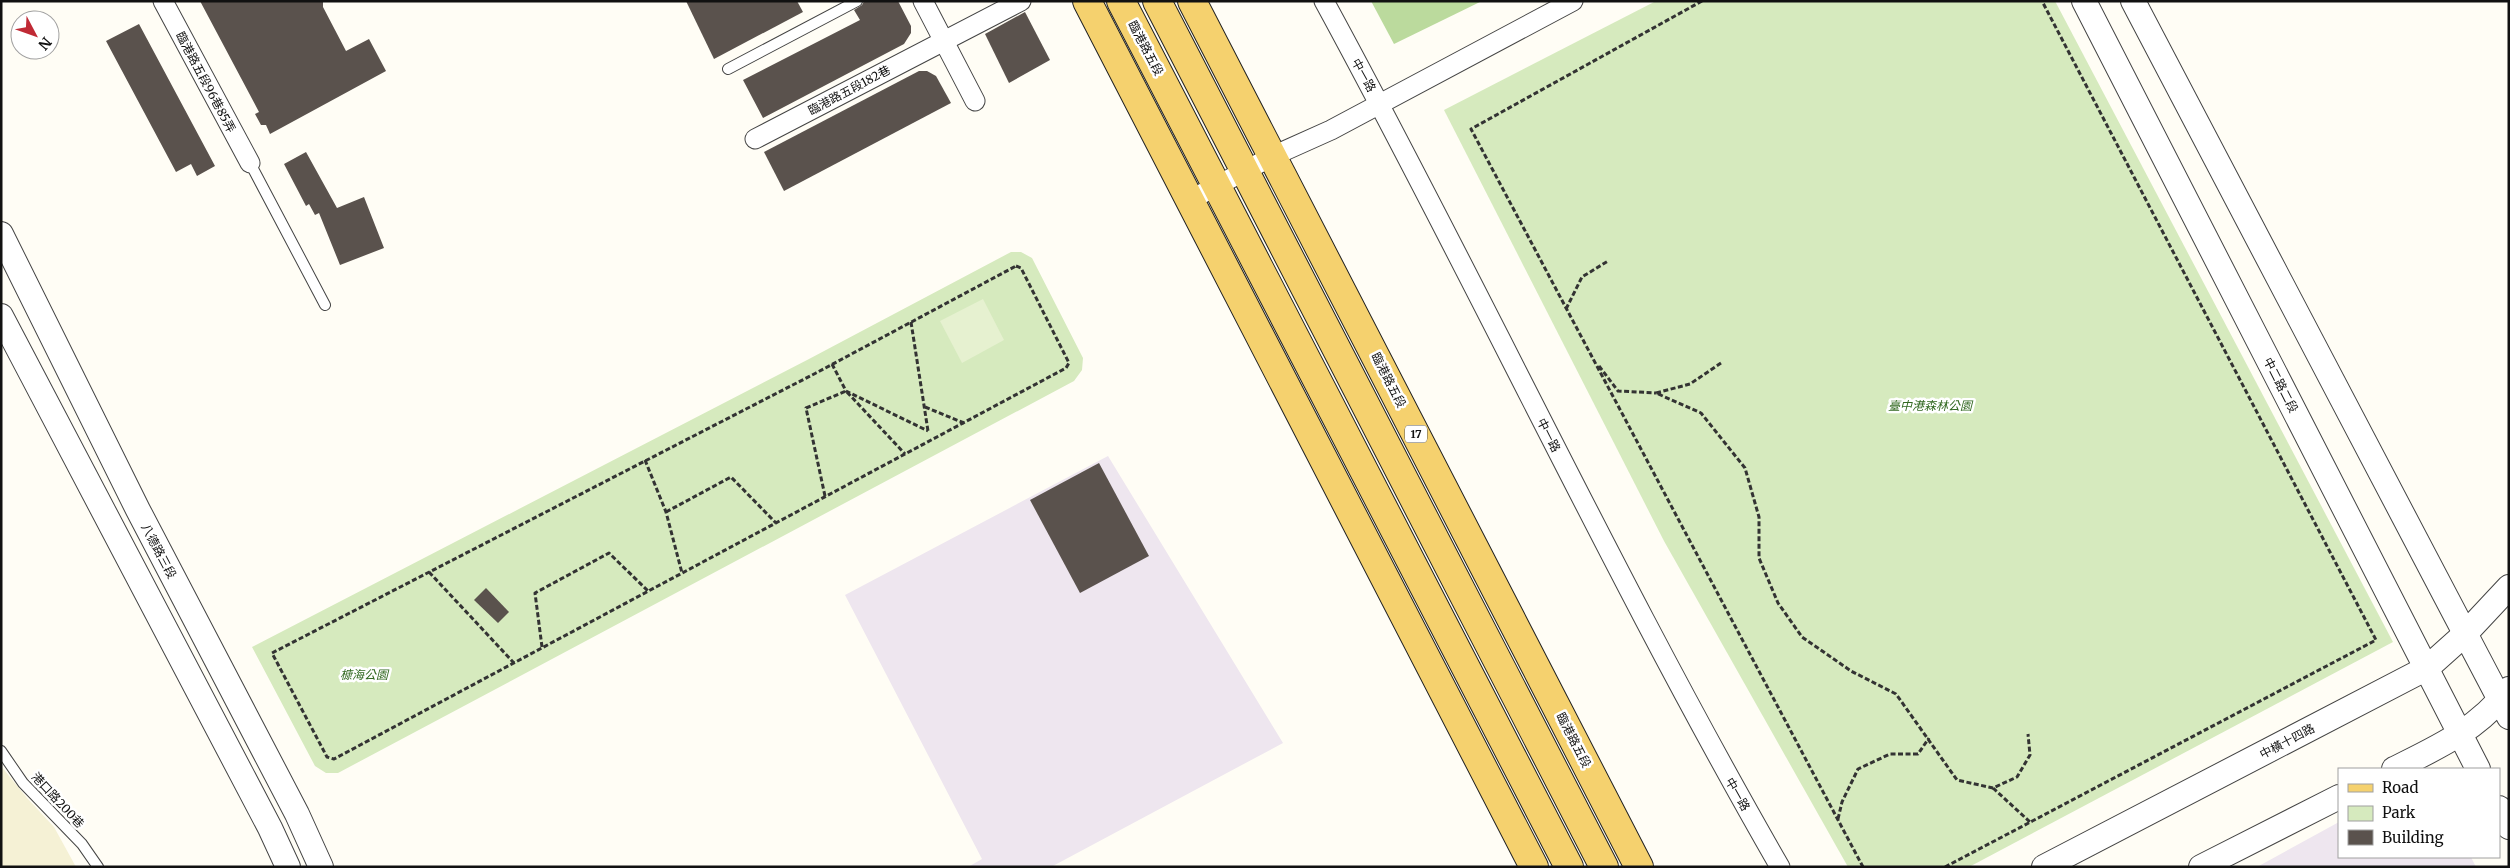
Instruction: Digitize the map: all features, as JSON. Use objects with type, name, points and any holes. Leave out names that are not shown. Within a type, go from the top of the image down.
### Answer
[{"type":"main road","points":[[1087,1],[1534,867]]},
{"type":"main road","name":"臨港路五段","points":[[1121,1],[1218,185],[1569,867]]},
{"type":"main road","name":"17","points":[[1156,1],[1604,867]]},
{"type":"main road","name":"臨港路五段","points":[[1192,1],[1640,867]]},
{"type":"street","name":"臨港路五段96巷85弄","points":[[163,1],[250,163]]},
{"type":"street","points":[[923,1],[975,102]]},
{"type":"street","name":"臨港路五段182巷","points":[[755,139],[1021,1]]},
{"type":"street","name":"中一路","points":[[1324,1],[1379,103],[1624,582],[1726,773],[1780,867]]},
{"type":"street","points":[[1190,200],[1273,156],[1331,130],[1573,1]]},
{"type":"street","name":"中二路二段","points":[[2084,1],[2477,768]]},
{"type":"street","points":[[2133,1],[2465,634],[2506,703],[2460,736],[2396,768]]},
{"type":"street","name":"八德路三段","points":[[1,234],[138,510],[298,814],[321,867]]},
{"type":"street","points":[[1,316],[270,828],[288,867]]},
{"type":"street","name":"中橫十四路","points":[[2044,867],[2427,668],[2465,634],[2509,587]]},
{"type":"street","points":[[2201,867],[2338,798]]},
{"type":"street","points":[[2500,810],[2509,826]]},
{"type":"street","points":[[270,828],[298,814]]},
{"type":"lane","points":[[728,69],[857,1]]},
{"type":"lane","points":[[250,163],[325,305]]},
{"type":"lane","name":"港口路200巷","points":[[1,750],[23,782],[82,844],[98,867]]},
{"type":"path","points":[[1702,1],[1471,129],[1863,867]]},
{"type":"path","points":[[1945,867],[2376,640],[2042,1]]},
{"type":"path","points":[[1566,308],[1582,277],[1608,261]]},
{"type":"path","points":[[1016,266],[1021,268],[1068,365],[1065,369],[514,663],[334,758],[327,757],[272,653],[911,322],[1016,266]]},
{"type":"path","points":[[826,496],[806,408],[846,391],[928,431],[911,322]]},
{"type":"path","points":[[1592,356],[1618,392],[1656,393],[1690,384],[1721,362]]},
{"type":"path","points":[[832,364],[846,391],[905,454]]},
{"type":"path","points":[[1656,393],[1701,413],[1745,468],[1759,518],[1759,558],[1778,603],[1802,637],[1852,671],[1896,694],[1957,780],[1993,788],[2030,822]]},
{"type":"path","points":[[924,406],[964,423]]},
{"type":"path","points":[[645,459],[666,512],[682,573]]},
{"type":"path","points":[[666,512],[731,477],[776,523]]},
{"type":"path","points":[[542,647],[535,593],[609,553],[648,591]]},
{"type":"path","points":[[430,572],[514,663]]},
{"type":"path","points":[[1993,788],[2017,777],[2030,755],[2028,734]]},
{"type":"path","points":[[1838,820],[1842,802],[1858,769],[1890,754],[1918,754],[1929,738]]},
{"type":"shaded area","points":[[1108,456],[1283,743],[1051,867],[968,867],[982,859],[845,595]]},
{"type":"shaded area","points":[[1,766],[54,827],[76,867],[1,867]]},
{"type":"shaded area","points":[[2338,823],[2338,858],[2472,858],[2476,867],[2257,867]]},
{"type":"green space","points":[[1371,1],[1482,1],[1394,44]]},
{"type":"green space","name":"臺中港森林公園","points":[[1656,1],[2055,1],[2393,642],[1969,867],[1848,867],[1664,541],[1444,110]]},
{"type":"green space","name":"槺海公園","points":[[1011,252],[1021,252],[1032,258],[1083,358],[1082,370],[1074,381],[338,773],[326,773],[315,766],[252,647],[809,359]]},
{"type":"green space","points":[[983,299],[1004,340],[962,363],[940,321]]},
{"type":"building","points":[[200,1],[323,1],[323,7],[346,51],[369,39],[386,71],[270,134],[266,125],[261,125],[255,114],[259,112]]},
{"type":"building","points":[[686,1],[797,1],[803,12],[714,59]]},
{"type":"building","points":[[864,1],[898,1],[911,26],[911,33],[904,44],[763,118],[743,80],[860,20],[854,10],[862,5]]},
{"type":"building","points":[[1025,12],[1050,60],[1009,83],[985,34]]},
{"type":"building","points":[[139,24],[215,166],[197,176],[191,164],[176,172],[106,41]]},
{"type":"building","points":[[919,71],[927,71],[936,76],[951,103],[784,191],[764,152]]},
{"type":"building","points":[[306,152],[337,208],[364,197],[384,248],[340,265],[319,213],[315,215],[309,204],[306,206],[284,164]]},
{"type":"building","points":[[1099,463],[1149,556],[1080,593],[1030,500]]},
{"type":"building","points":[[486,588],[509,612],[498,623],[474,600]]}]
